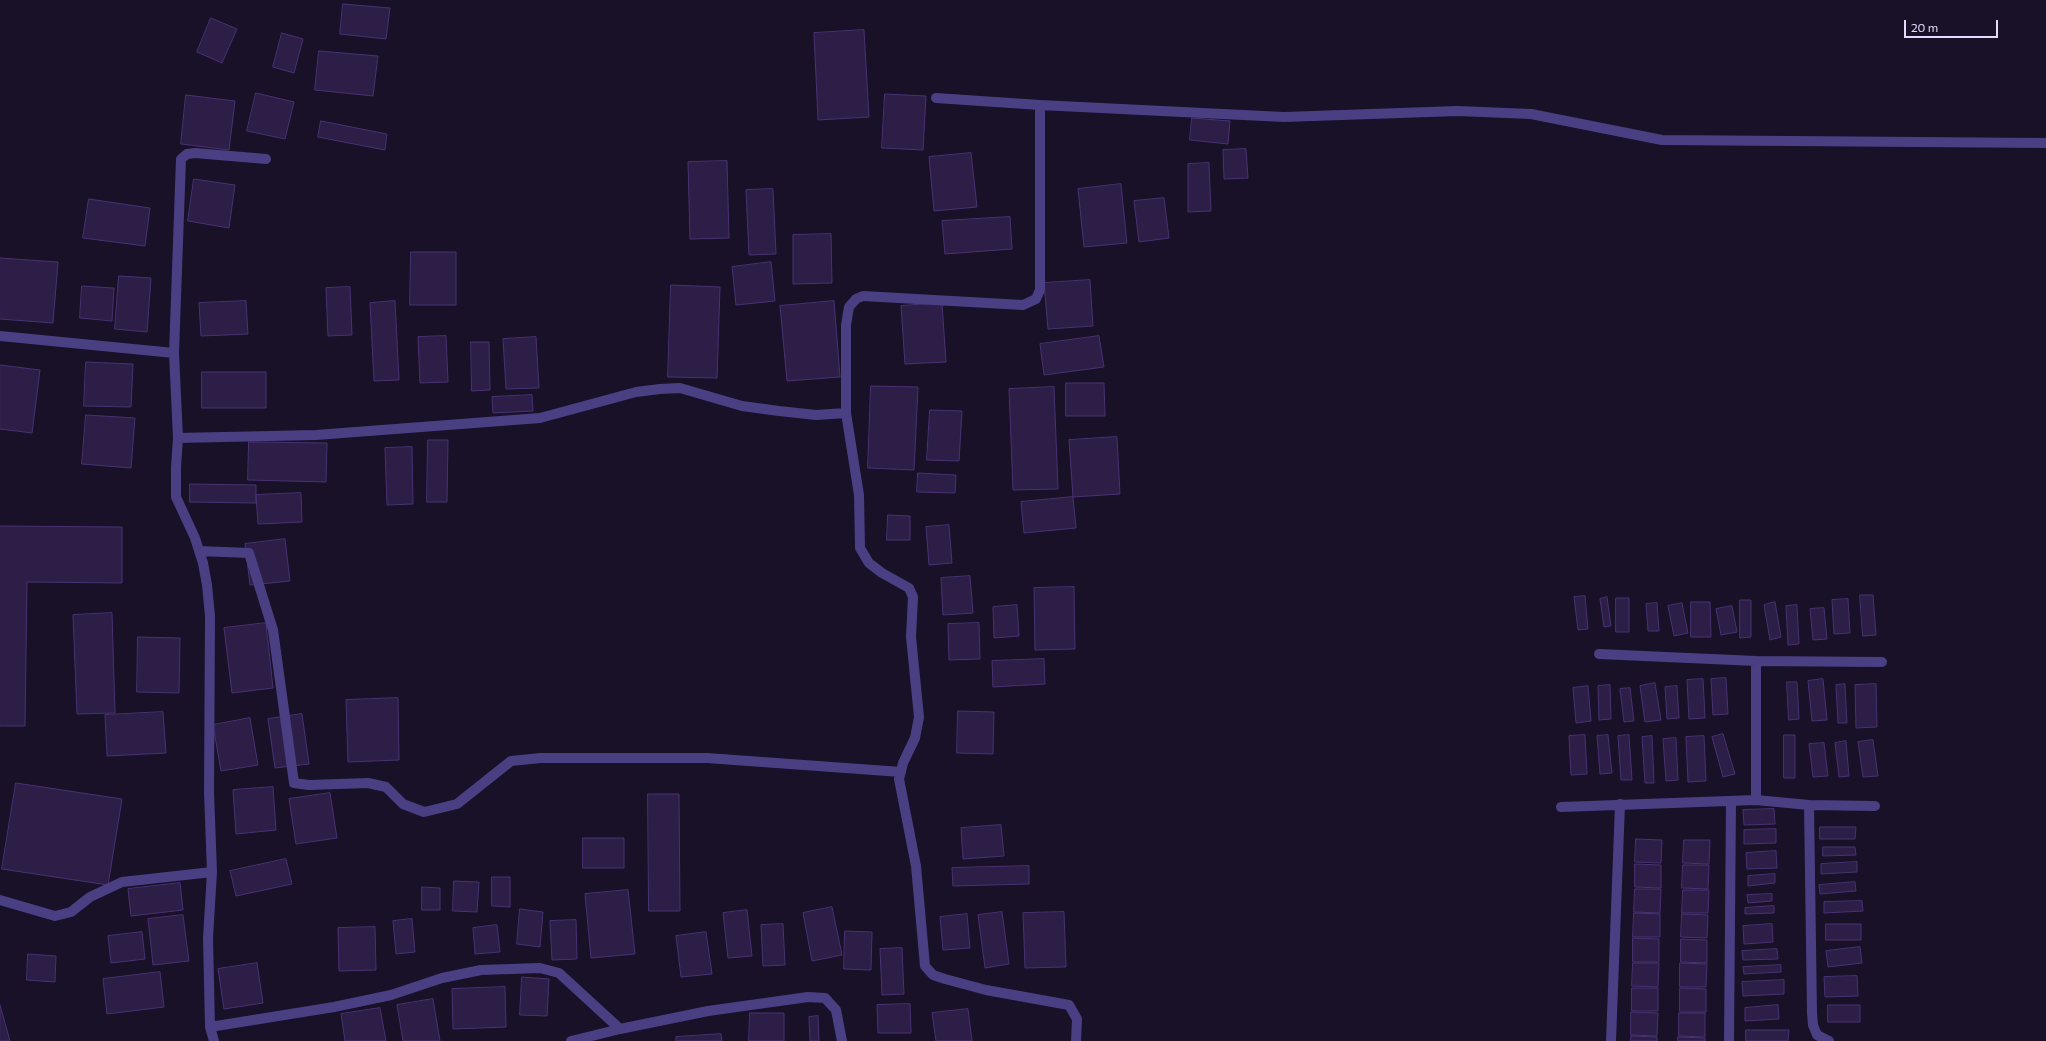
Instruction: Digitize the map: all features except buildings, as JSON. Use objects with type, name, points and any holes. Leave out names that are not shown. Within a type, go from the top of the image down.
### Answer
[{"type":"street","points":[[936,98],[1040,105],[1284,117],[1458,111],[1531,114],[1662,140],[2046,143]]},
{"type":"street","points":[[1040,105],[1040,290],[1036,299],[1022,305],[863,296],[856,299],[849,307],[846,325],[846,412],[858,495],[860,548],[869,563],[882,573],[909,588],[913,597],[911,637],[919,717],[915,738],[899,779],[916,866],[925,966],[933,974],[945,979],[986,990],[1069,1005],[1077,1019],[1076,1041]]},
{"type":"street","points":[[214,1041],[210,1027],[208,938],[212,872],[209,792],[210,616],[207,584],[199,551],[176,497],[178,438],[174,353],[182,159],[187,154],[195,152],[266,159]]},
{"type":"street","points":[[0,336],[174,353]]},
{"type":"street","points":[[178,438],[316,435],[540,418],[636,392],[660,388],[680,388],[742,406],[779,411],[816,415],[846,412]]},
{"type":"street","points":[[199,551],[249,553],[273,630],[294,783],[309,785],[368,783],[386,787],[403,804],[424,812],[457,804],[510,761],[541,758],[707,758],[901,772]]},
{"type":"street","points":[[1598,654],[1756,660],[1882,662]]},
{"type":"street","points":[[1756,660],[1756,800]]},
{"type":"street","points":[[1561,807],[1756,800],[1809,805],[1875,806]]},
{"type":"street","points":[[1729,1041],[1731,801]]},
{"type":"street","points":[[1611,1041],[1620,804]]},
{"type":"street","points":[[1809,805],[1813,1025],[1817,1035],[1829,1041]]},
{"type":"street","points":[[0,900],[56,916],[64,915],[71,912],[90,897],[122,882],[212,872]]},
{"type":"street","points":[[210,1027],[334,1007],[391,995],[442,978],[481,970],[540,968],[559,973],[620,1029]]},
{"type":"street","points":[[571,1041],[620,1029],[708,1011],[808,997],[825,998],[836,1010],[842,1041]]}]
